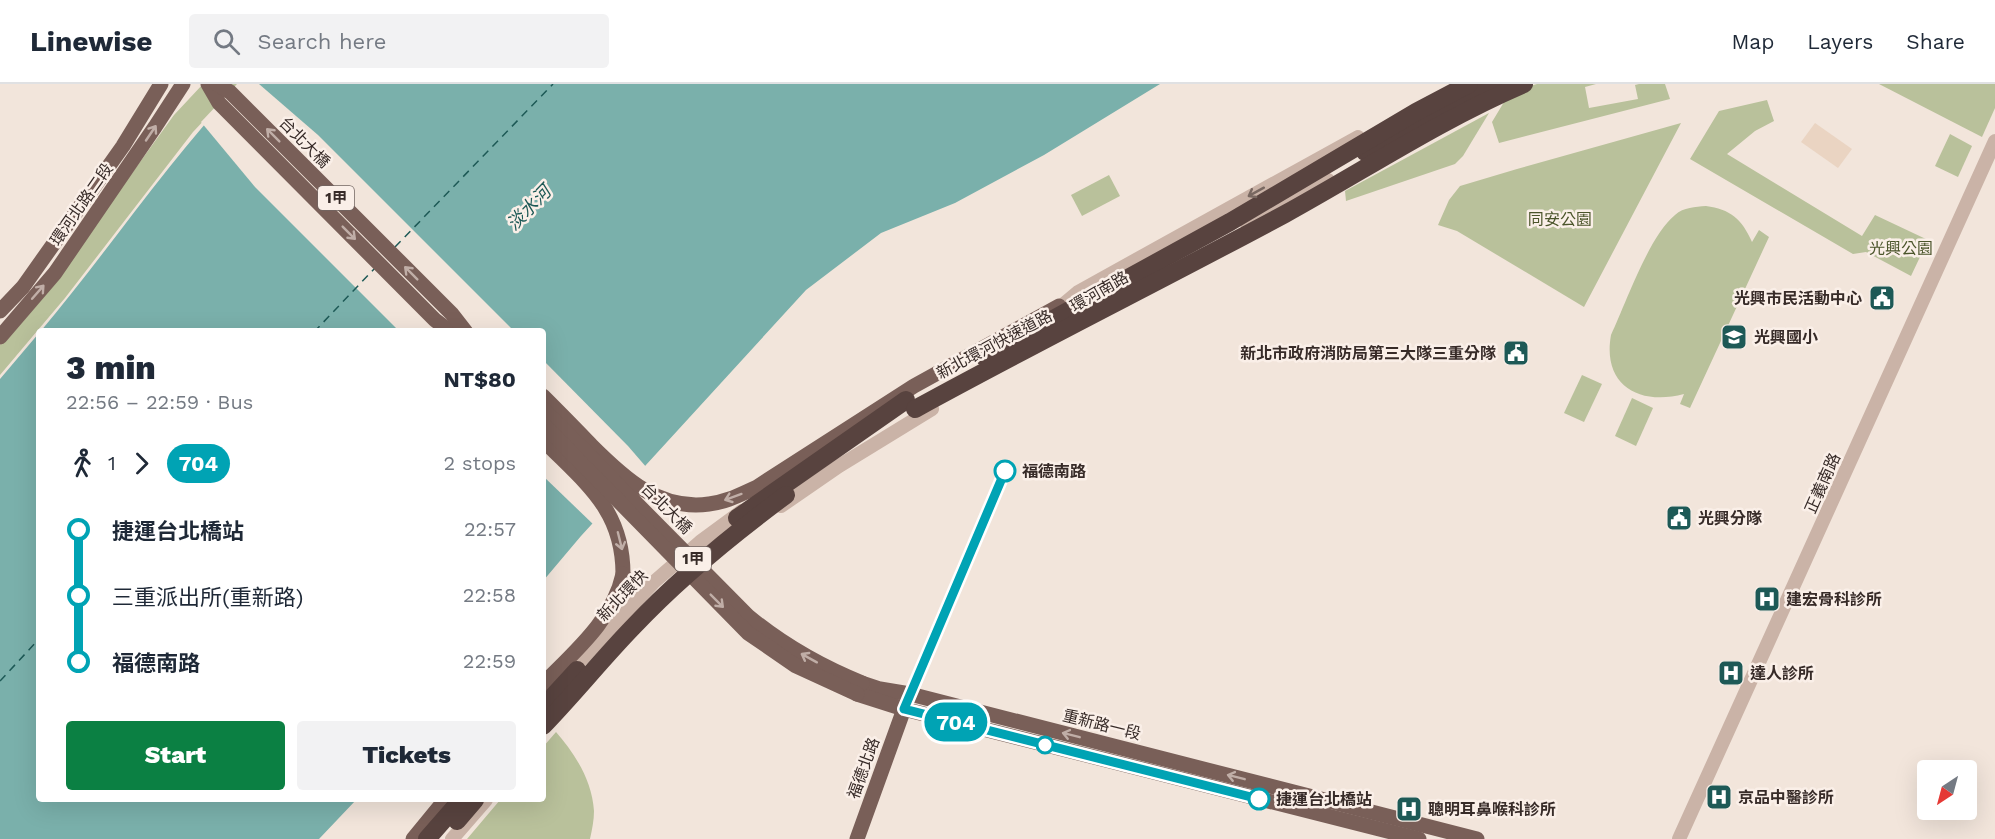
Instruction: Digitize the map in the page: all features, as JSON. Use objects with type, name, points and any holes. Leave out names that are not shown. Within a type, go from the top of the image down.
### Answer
[{"type":"highway","name":"新北環河快速道路","points":[[737,518],[906,400],[1219,227],[1416,112],[1469,84]]},
{"type":"highway","points":[[1059,306],[1084,303],[1249,219],[1471,93],[1494,84]]},
{"type":"highway","name":"新北環河快速道路","points":[[546,723],[633,626],[693,569],[777,501],[874,435],[915,409],[1020,351],[1328,190],[1426,132],[1524,84]]},
{"type":"highway","name":"新北環快","points":[[546,704],[656,587],[737,518]]},
{"type":"highway","points":[[428,839],[459,802]]},
{"type":"highway","points":[[443,839],[473,802]]},
{"type":"main road","name":"環河北路二段","points":[[0,311],[23,287],[123,146],[161,84]]},
{"type":"main road","name":"環河北路二段","points":[[0,337],[55,273],[183,84]]},
{"type":"main road","name":"台北大橋","points":[[208,84],[219,103],[438,326]]},
{"type":"main road","name":"台北大橋","points":[[217,84],[230,92],[452,314],[463,328]]},
{"type":"main road","points":[[546,399],[623,476],[639,488],[671,502],[708,504],[732,499],[757,487],[896,396],[1035,317],[1059,306]]},
{"type":"main road","points":[[452,314],[474,328]]},
{"type":"main road","name":"台北大橋","points":[[546,412],[748,616],[800,654],[859,688]]},
{"type":"main road","name":"台北大橋","points":[[546,427],[748,633],[796,666],[859,688]]},
{"type":"main road","points":[[546,443],[597,496],[607,511],[619,535],[623,566],[620,590],[602,621],[546,681]]},
{"type":"main road","name":"重新路一段","points":[[859,688],[904,709],[1331,809]]},
{"type":"main road","name":"重新路一段","points":[[859,688],[910,694],[1331,809]]},
{"type":"main road","name":"福德北路","points":[[857,839],[904,709]]},
{"type":"main road","points":[[413,839],[443,802]]},
{"type":"main road","name":"1甲","points":[[1331,809],[1419,839]]},
{"type":"main road","name":"1甲","points":[[1331,809],[1477,839]]},
{"type":"street","name":"環河南路","points":[[546,697],[654,582],[700,542],[861,424],[930,382],[1048,319],[1059,306],[1078,292],[1455,84]]},
{"type":"street","name":"環河南路","points":[[546,728],[648,616],[714,556],[848,460],[901,426],[1013,363],[1052,346],[1071,327],[1242,227],[1461,106],[1519,84]]},
{"type":"street","name":"正義南路","points":[[1679,839],[1995,141]]},
{"type":"street","points":[[419,839],[451,802]]},
{"type":"street","points":[[453,839],[484,802]]},
{"type":"green space","points":[[203,84],[238,84],[193,132],[65,298],[40,328],[36,328],[36,332],[0,375],[0,345],[56,278],[174,115]]},
{"type":"green space","points":[[1537,84],[1596,84],[1585,87],[1589,108],[1638,99],[1635,85],[1639,84],[1665,84],[1670,99],[1499,143],[1492,122],[1510,92]]},
{"type":"green space","points":[[1879,84],[1995,84],[1995,108],[1982,137]]},
{"type":"green space","name":"光興公園","points":[[1767,100],[1774,121],[1755,131],[1727,154],[1862,236],[1875,215],[1928,240],[1911,276],[1866,252],[1853,254],[1690,159],[1719,111]]},
{"type":"green space","points":[[1489,113],[1463,156],[1455,164],[1346,201],[1345,191]]},
{"type":"green space","name":"同安公園","points":[[1681,123],[1584,307],[1457,231],[1438,225],[1449,200],[1460,186]]},
{"type":"green space","points":[[1950,134],[1972,146],[1958,177],[1935,166]]},
{"type":"green space","points":[[1109,175],[1120,196],[1082,216],[1071,195]]},
{"type":"green space","points":[[1706,206],[1734,216],[1744,227],[1752,242],[1759,230],[1769,237],[1690,408],[1680,404],[1684,394],[1652,397],[1627,388],[1618,379],[1612,367],[1611,335],[1647,254],[1665,225],[1682,210]]},
{"type":"green space","points":[[1582,375],[1602,384],[1584,422],[1564,413]]},
{"type":"green space","points":[[1632,398],[1653,408],[1636,446],[1615,436]]},
{"type":"green space","points":[[556,732],[576,758],[586,778],[594,811],[590,839],[467,839],[498,802],[546,802],[546,744]]},
{"type":"shaded area","points":[[1815,123],[1852,149],[1838,168],[1801,142]]},
{"type":"water","name":"淡水河","points":[[241,84],[1160,84],[1044,155],[955,203],[881,233],[806,290],[581,536],[546,577],[546,328],[43,328],[214,113]]},
{"type":"water","points":[[36,337],[36,802],[354,802],[319,839],[0,839],[0,379]]},
{"type":"pier","points":[[237,84],[259,84],[318,135],[511,328],[396,328],[255,187],[201,122]]},
{"type":"pier","points":[[546,363],[647,468],[595,526],[546,479]]},
{"type":"ferry route","points":[[395,247],[553,84]]},
{"type":"ferry route","points":[[318,328],[375,268]]},
{"type":"ferry route","points":[[0,681],[36,642]]},
{"type":"bus line","name":"704","points":[[1005,471],[904,709],[1259,799]]},
{"type":"place","name":"光興市民活動中心","points":[[1882,298]]},
{"type":"place","name":"光興國小","points":[[1734,337]]},
{"type":"place","name":"新北市政府消防局第三大隊三重分隊","points":[[1516,353]]},
{"type":"place","name":"福德南路","points":[[1005,471]]},
{"type":"place","name":"光興分隊","points":[[1679,518]]},
{"type":"place","name":"建宏骨科診所","points":[[1767,599]]},
{"type":"place","name":"達人診所","points":[[1731,673]]},
{"type":"place","name":"京品中醫診所","points":[[1719,797]]},
{"type":"place","name":"捷運台北橋站","points":[[1259,799]]},
{"type":"place","name":"聰明耳鼻喉科診所","points":[[1409,809]]}]
